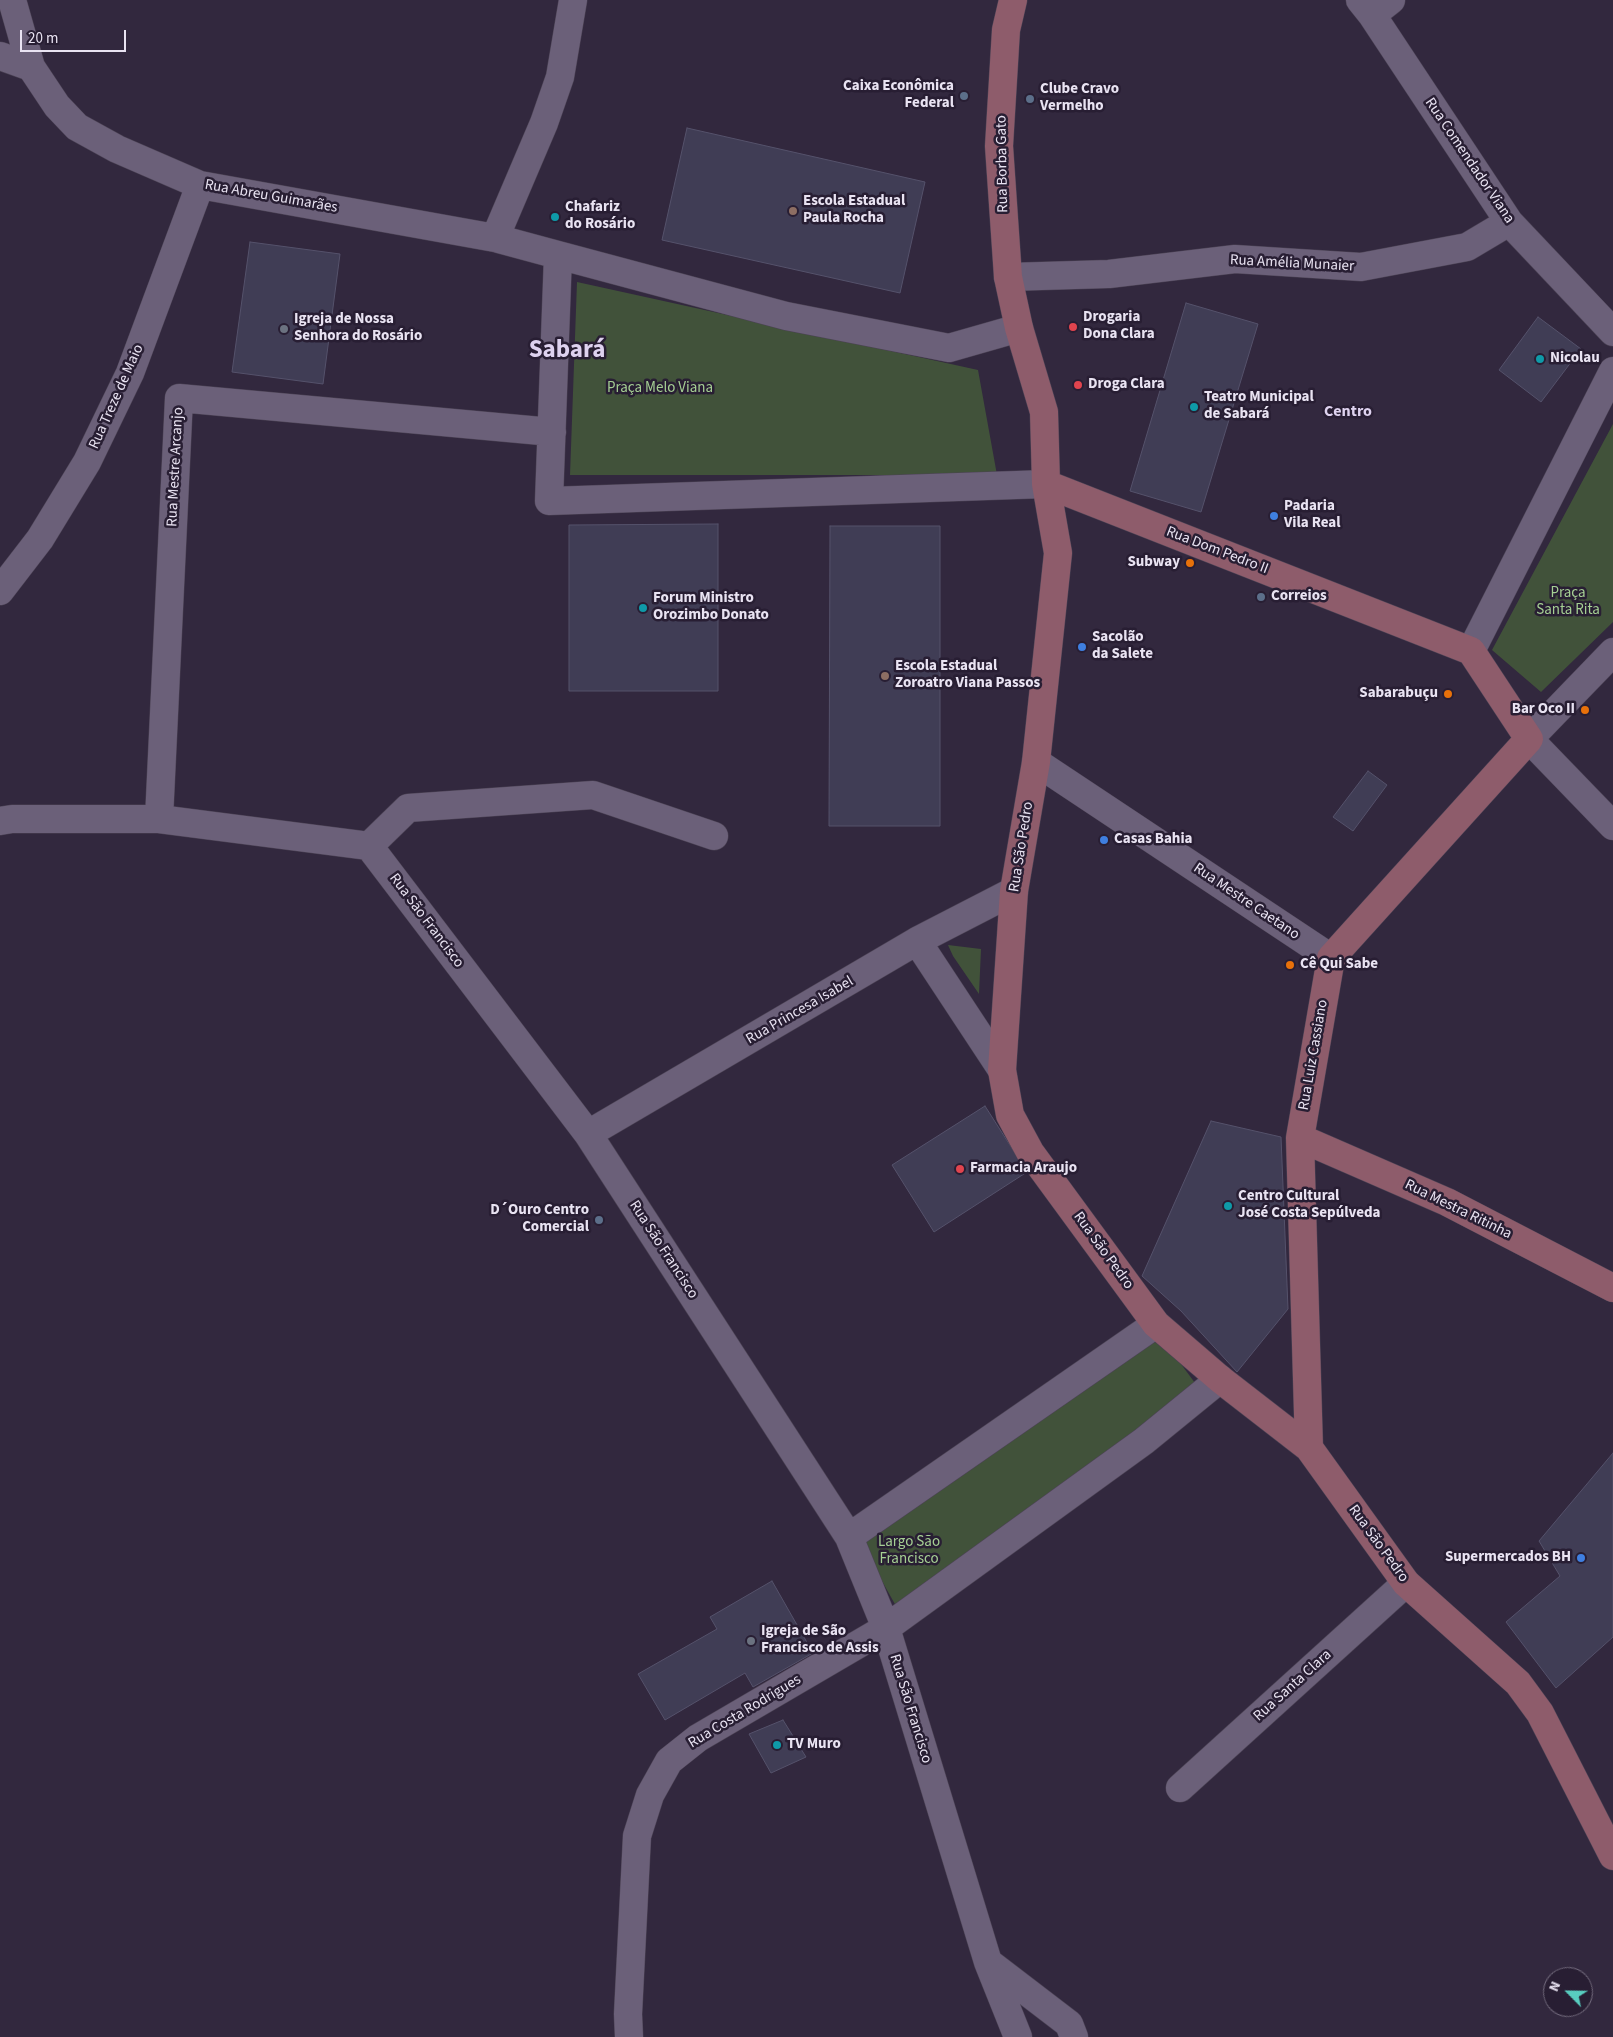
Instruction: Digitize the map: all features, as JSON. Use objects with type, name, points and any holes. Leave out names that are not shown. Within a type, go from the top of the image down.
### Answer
[{"type":"main road","name":"Rua Borba Gato","points":[[1013,0],[1006,30],[999,146],[1008,278],[1019,328]]},
{"type":"main road","points":[[1019,328],[1044,412],[1046,484]]},
{"type":"main road","name":"Rua Dom Pedro II","points":[[1046,484],[1471,652]]},
{"type":"main road","name":"Rua São Pedro","points":[[1046,484],[1058,553],[1036,762],[1014,891],[1002,1070],[1010,1115],[1030,1152],[1156,1324],[1220,1379],[1309,1448],[1406,1583],[1518,1683],[1540,1713],[1613,1856]]},
{"type":"main road","points":[[1331,958],[1529,738],[1471,652]]},
{"type":"main road","name":"Rua Luiz Cassiano","points":[[1309,1448],[1300,1138],[1331,958]]},
{"type":"main road","name":"Rua Mestra Ritinha","points":[[1300,1138],[1447,1202],[1613,1288]]},
{"type":"street","name":"Rua Abreu Guimarães","points":[[12,0],[31,67],[57,106],[78,126],[117,149],[200,185],[495,238],[558,255]]},
{"type":"street","points":[[495,238],[544,123],[560,77],[573,0]]},
{"type":"street","name":"Rua Comendador Viana","points":[[1374,5],[1509,222],[1613,332]]},
{"type":"street","points":[[0,56],[31,67]]},
{"type":"street","name":"Rua Treze de Maio","points":[[0,591],[40,540],[91,454],[130,373],[200,185]]},
{"type":"street","name":"Rua Amélia Munaier","points":[[1008,278],[1109,274],[1235,259],[1361,267],[1467,247],[1509,222]]},
{"type":"street","points":[[1019,328],[949,348],[786,316],[558,255],[549,501],[1046,484]]},
{"type":"street","points":[[1471,652],[1613,370]]},
{"type":"street","name":"Rua Mestre Arcanjo","points":[[159,819],[179,398],[552,432]]},
{"type":"street","points":[[1613,652],[1529,738],[1613,826]]},
{"type":"street","name":"Rua Mestre Caetano","points":[[1036,762],[1331,958]]},
{"type":"street","points":[[0,820],[12,818],[159,819],[369,846],[408,808],[593,794],[714,836]]},
{"type":"street","name":"Rua São Francisco","points":[[369,846],[588,1134],[849,1537],[886,1628],[988,1962],[1018,2037]]},
{"type":"street","name":"Rua Princesa Isabel","points":[[588,1134],[918,941],[1014,891]]},
{"type":"street","points":[[918,941],[1002,1070]]},
{"type":"street","points":[[849,1537],[1156,1324]]},
{"type":"street","points":[[886,1628],[1144,1441],[1220,1379]]},
{"type":"street","name":"Rua Santa Clara","points":[[1180,1788],[1406,1583]]},
{"type":"street","name":"Rua Costa Rodrigues","points":[[629,2037],[628,2014],[637,1836],[650,1795],[669,1761],[698,1738],[886,1628]]},
{"type":"street","points":[[988,1962],[1069,2024],[1074,2037]]},
{"type":"green space","name":"Praça Melo Viana","points":[[577,282],[978,370],[997,475],[570,475]]},
{"type":"green space","name":"Praça Santa Rita","points":[[1613,424],[1613,622],[1541,692],[1492,650]]},
{"type":"green space","points":[[948,945],[981,949],[979,994],[953,956]]},
{"type":"green space","name":"Largo São Francisco","points":[[1161,1337],[1198,1387],[896,1606],[860,1542]]},
{"type":"building","name":"Escola Estadual Paula Rocha","points":[[687,128],[925,182],[900,293],[662,240]]},
{"type":"building","name":"Igreja de Nossa Senhora do Rosário","points":[[250,242],[340,254],[323,384],[232,372]]},
{"type":"building","name":"Teatro Municipal de Sabará","points":[[1186,303],[1258,324],[1201,512],[1130,491]]},
{"type":"building","name":"Nicolau","points":[[1538,317],[1581,349],[1541,402],[1499,370]]},
{"type":"building","name":"Forum Ministro Orozimbo Donato","points":[[718,524],[718,691],[569,691],[569,525]]},
{"type":"building","name":"Escola Estadual Zoroatro Viana Passos","points":[[830,526],[940,526],[940,826],[829,826]]},
{"type":"building","points":[[1368,771],[1387,785],[1353,831],[1333,817]]},
{"type":"building","name":"Farmacia Araujo","points":[[985,1106],[1027,1172],[934,1232],[892,1165]]},
{"type":"building","name":"Centro Cultural José Costa Sepúlveda","points":[[1211,1121],[1281,1137],[1288,1309],[1237,1372],[1181,1311],[1142,1276]]},
{"type":"building","name":"Supermercados BH","points":[[1613,1453],[1613,1637],[1556,1688],[1506,1622],[1560,1576],[1539,1541]]},
{"type":"building","name":"Igreja de São Francisco de Assis","points":[[772,1581],[813,1653],[753,1687],[745,1673],[665,1720],[638,1674],[717,1629],[710,1617]]},
{"type":"building","name":"TV Muro","points":[[783,1720],[806,1757],[771,1773],[749,1734]]},
{"type":"place","name":"Caixa Econômica Federal","points":[[964,96]]},
{"type":"place","name":"Clube Cravo Vermelho","points":[[1030,99]]},
{"type":"place","name":"Escola Estadual Paula Rocha","points":[[793,211]]},
{"type":"place","name":"Chafariz do Rosário","points":[[555,217]]},
{"type":"place","name":"Drogaria Dona Clara","points":[[1073,327]]},
{"type":"place","name":"Igreja de Nossa Senhora do Rosário","points":[[284,329]]},
{"type":"place","name":"Nicolau","points":[[1540,359]]},
{"type":"place","name":"Droga Clara","points":[[1078,385]]},
{"type":"place","name":"Teatro Municipal de Sabará","points":[[1194,407]]},
{"type":"place","name":"Padaria Vila Real","points":[[1274,516]]},
{"type":"place","name":"Subway","points":[[1190,563]]},
{"type":"place","name":"Correios","points":[[1261,597]]},
{"type":"place","name":"Forum Ministro Orozimbo Donato","points":[[643,608]]},
{"type":"place","name":"Sacolão da Salete","points":[[1082,647]]},
{"type":"place","name":"Escola Estadual Zoroatro Viana Passos","points":[[885,676]]},
{"type":"place","name":"Sabarabuçu","points":[[1448,694]]},
{"type":"place","name":"Bar Oco II","points":[[1585,710]]},
{"type":"place","name":"Casas Bahia","points":[[1104,840]]},
{"type":"place","name":"Cê Qui Sabe","points":[[1290,965]]},
{"type":"place","name":"Farmacia Araujo","points":[[960,1169]]},
{"type":"place","name":"Centro Cultural José Costa Sepúlveda","points":[[1228,1206]]},
{"type":"place","name":"D´Ouro Centro Comercial","points":[[599,1220]]},
{"type":"place","name":"Supermercados BH","points":[[1581,1558]]},
{"type":"place","name":"Igreja de São Francisco de Assis","points":[[751,1641]]},
{"type":"place","name":"TV Muro","points":[[777,1745]]},
{"type":"district","name":"Sabará","points":[[567,352]]},
{"type":"district","name":"Centro","points":[[1348,412]]}]
